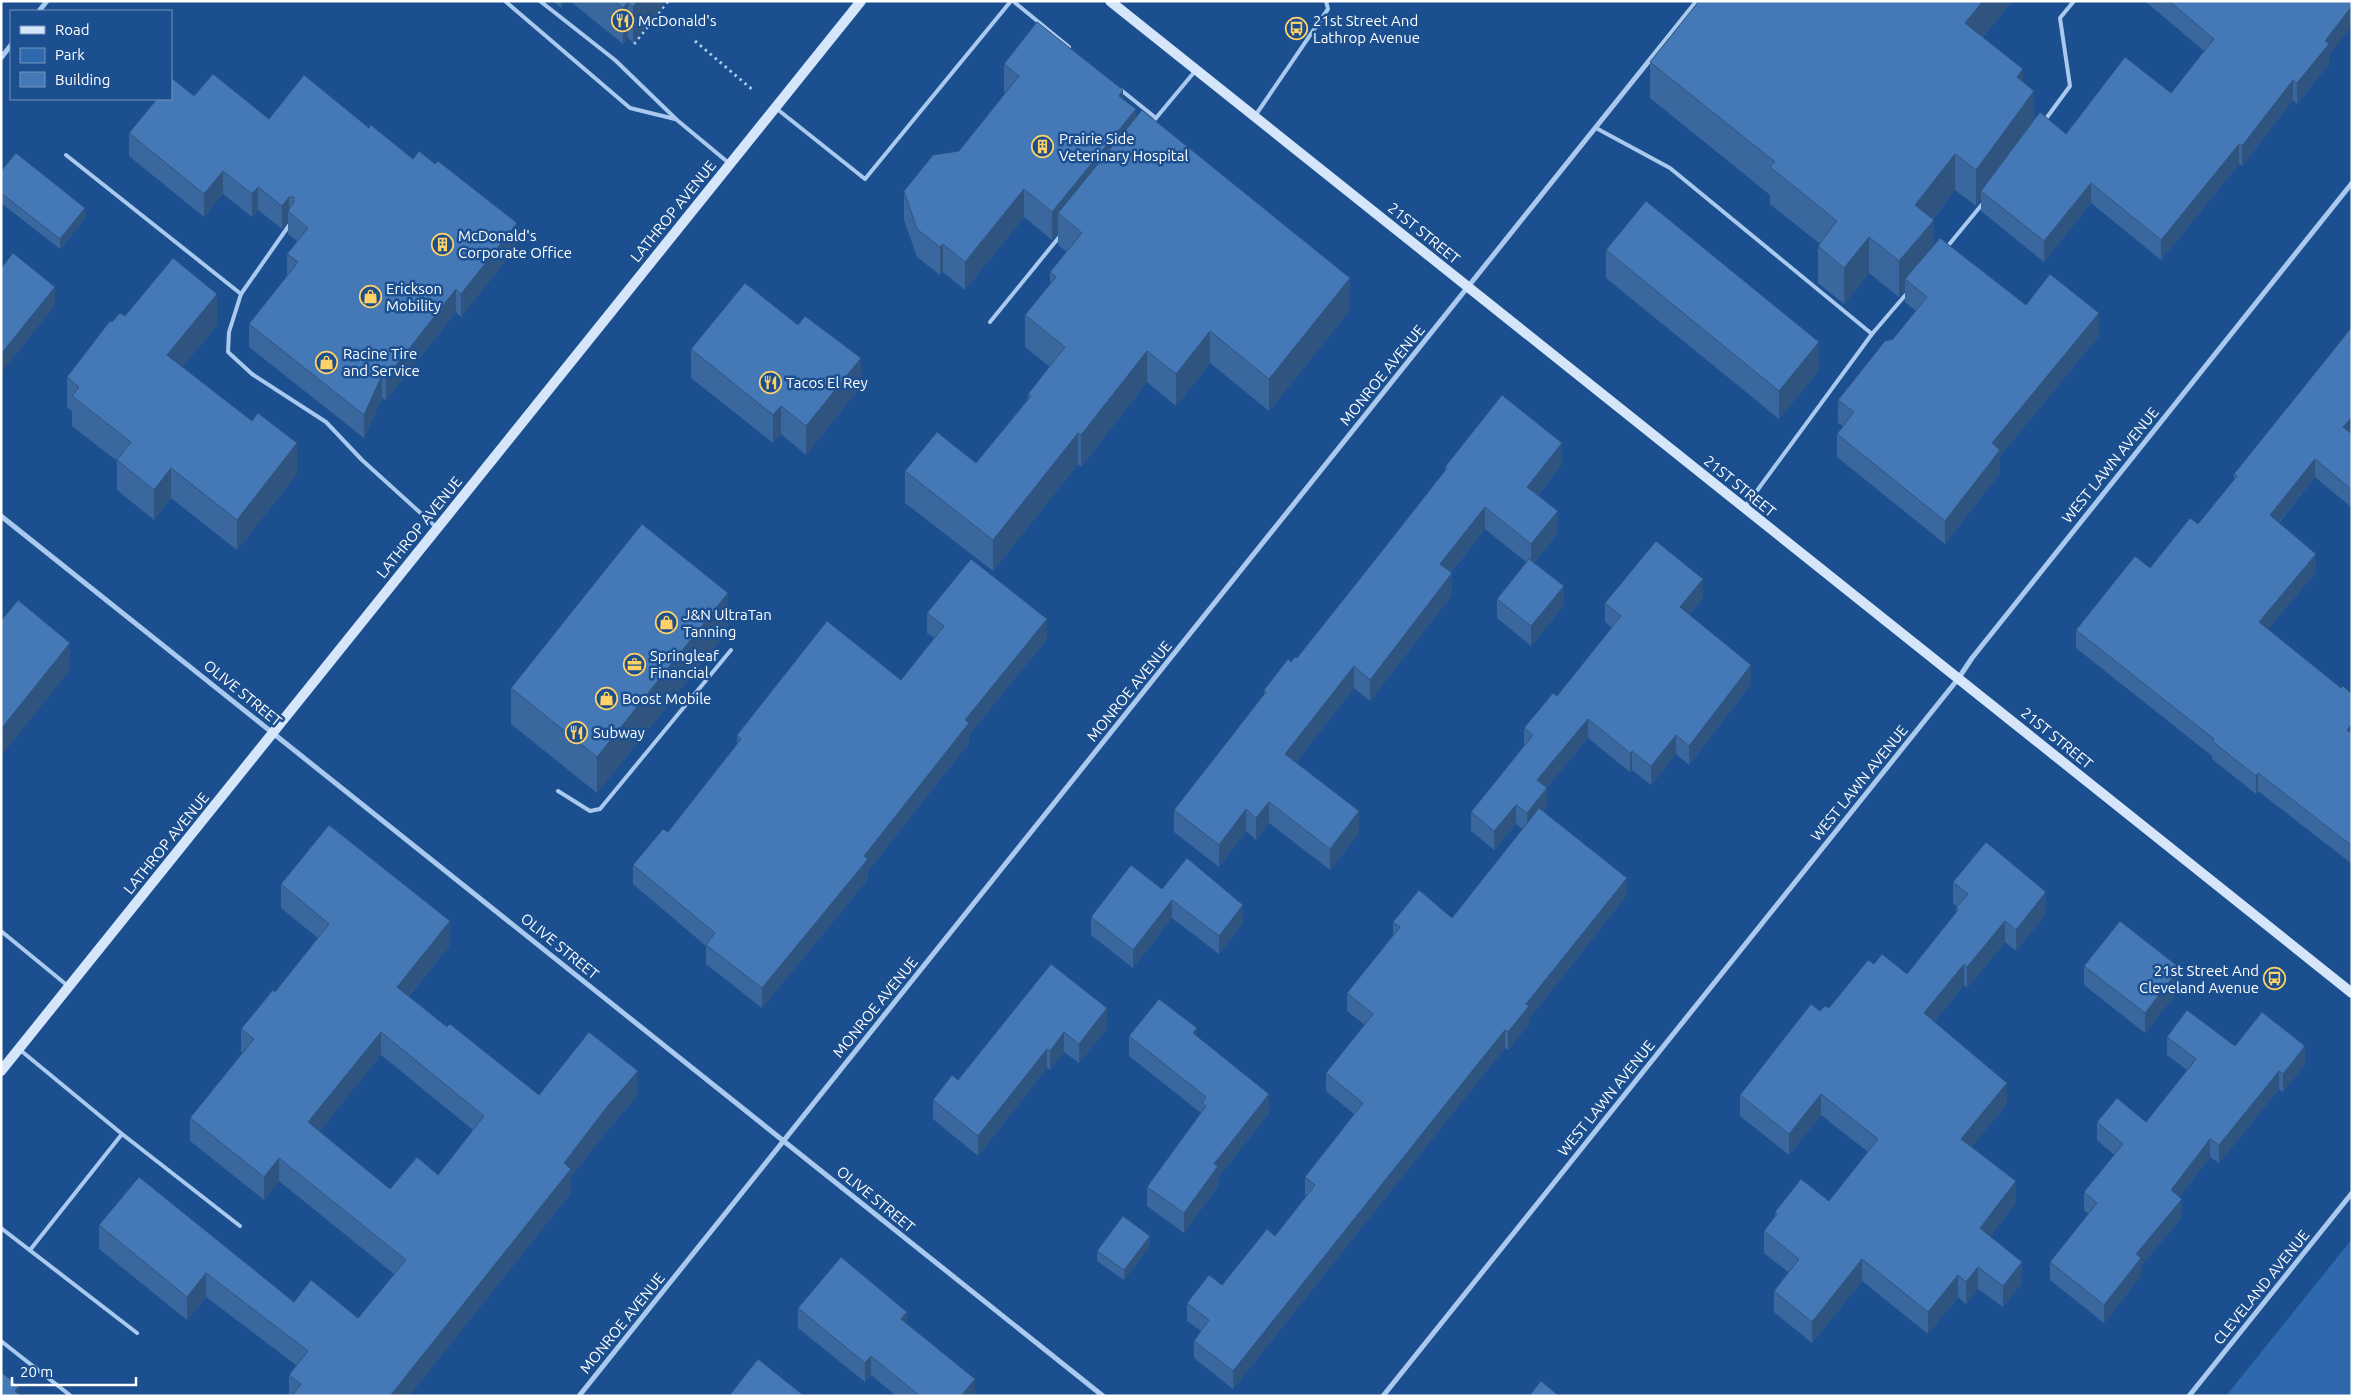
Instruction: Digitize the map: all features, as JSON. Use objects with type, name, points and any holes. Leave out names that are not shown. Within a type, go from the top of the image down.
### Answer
[{"type":"street","name":"LATHROP AVENUE","points":[[1,1072],[860,1]]},
{"type":"street","name":"21ST STREET","points":[[1110,1],[2352,993]]},
{"type":"street","name":"MONROE AVENUE","points":[[579,1396],[1697,1]]},
{"type":"street","points":[[1,58],[10,46]]},
{"type":"street","name":"WEST LAWN AVENUE","points":[[1383,1396],[1958,679],[1972,658],[2352,183]]},
{"type":"street","name":"OLIVE STREET","points":[[1,516],[1103,1396]]},
{"type":"street","name":"CLEVELAND AVENUE","points":[[2189,1396],[2352,1193]]},
{"type":"lane","points":[[505,1],[630,108],[677,120]]},
{"type":"lane","points":[[540,1],[615,60],[677,120],[730,164]]},
{"type":"lane","points":[[775,108],[865,179],[1012,1],[1073,50]]},
{"type":"lane","points":[[1255,116],[1328,9],[1326,1]]},
{"type":"lane","points":[[2042,124],[2070,86],[2060,18],[2074,1]]},
{"type":"lane","points":[[1150,126],[1196,70]]},
{"type":"lane","points":[[1118,88],[1156,118]]},
{"type":"lane","points":[[1596,128],[1670,168],[1872,334]]},
{"type":"lane","points":[[66,155],[241,294]]},
{"type":"lane","points":[[1942,254],[1990,194]]},
{"type":"lane","points":[[292,223],[241,294],[229,332],[228,352],[252,374],[326,422],[362,460],[437,529]]},
{"type":"lane","points":[[990,322],[1064,231]]},
{"type":"lane","points":[[1744,508],[1872,334],[1910,290]]},
{"type":"lane","points":[[558,791],[590,811],[600,809],[731,650]]},
{"type":"lane","points":[[1,930],[70,987]]},
{"type":"lane","points":[[19,1049],[122,1134],[240,1226]]},
{"type":"lane","points":[[30,1250],[122,1134]]},
{"type":"lane","points":[[1,1228],[137,1333]]},
{"type":"lane","points":[[1,1341],[71,1396]]},
{"type":"path","points":[[632,47],[668,1]]},
{"type":"path","points":[[695,42],[775,108]]},
{"type":"green space","points":[[2352,1239],[2352,1396],[2226,1396]]},
{"type":"building","points":[[614,1],[637,1],[633,7],[628,2],[623,8]]},
{"type":"building","points":[[1699,1],[1983,1],[1965,23],[2023,69],[2017,77],[2034,91],[1976,170],[1955,154],[1915,205],[1934,220],[1899,261],[1869,237],[1844,268],[1818,246],[1837,221],[1770,167],[1775,162],[1650,62]]},
{"type":"building","points":[[2169,1],[2352,1],[2352,6],[2325,41],[2329,44],[2297,83],[2293,80],[2242,146],[2239,144],[2161,240],[2091,183],[2044,241],[1981,191],[2040,112],[2066,134],[2125,57],[2171,93],[2214,39]]},
{"type":"building","name":"Prairie Side Veterinary Hospital","points":[[1037,22],[1123,90],[1119,96],[1136,109],[1052,212],[1024,189],[965,262],[943,244],[940,247],[917,229],[904,191],[933,155],[959,151],[1019,76],[1004,64]]},
{"type":"building","points":[[213,74],[269,119],[304,75],[369,128],[371,125],[413,159],[419,151],[435,164],[438,161],[517,223],[461,294],[456,289],[386,378],[382,375],[364,415],[249,324],[298,262],[287,254],[308,228],[288,211],[294,202],[294,197],[289,197],[282,206],[258,187],[252,194],[223,171],[204,194],[129,133],[156,100],[172,100],[173,79],[194,96]]},
{"type":"building","points":[[1142,110],[1350,278],[1269,379],[1210,331],[1176,374],[1147,351],[1081,435],[1078,433],[993,540],[905,471],[937,432],[976,463],[1031,396],[1028,394],[1065,347],[1025,315],[1056,277],[1050,272],[1082,233],[1058,213]]},
{"type":"building","points":[[16,153],[85,208],[60,239],[1,193],[1,171]]},
{"type":"building","points":[[1646,201],[1819,342],[1779,391],[1606,250]]},
{"type":"building","points":[[1940,238],[2026,305],[2050,274],[2099,313],[1992,443],[2000,450],[1945,521],[1837,434],[1854,412],[1838,400],[1885,341],[1893,339],[1927,297],[1905,279]]},
{"type":"building","points":[[13,253],[55,287],[1,354],[1,266]]},
{"type":"building","points":[[173,258],[217,294],[167,355],[252,421],[258,413],[297,443],[237,520],[171,468],[154,490],[117,460],[131,442],[72,396],[79,387],[67,377],[110,321],[112,322],[120,313],[125,316]]},
{"type":"building","points":[[745,283],[798,325],[805,316],[861,358],[806,426],[781,406],[773,415],[691,349]]},
{"type":"building","points":[[2352,327],[2352,417],[2343,427],[2352,434],[2352,490],[2315,459],[2270,515],[2316,554],[2259,622],[2341,688],[2343,686],[2352,694],[2352,724],[2347,730],[2352,734],[2352,846],[2258,773],[2256,776],[2212,741],[2214,739],[2076,630],[2135,556],[2150,568],[2190,518],[2198,524],[2237,476],[2234,474]]},
{"type":"building","points":[[1502,395],[1562,443],[1527,487],[1558,511],[1531,544],[1485,507],[1440,564],[1452,573],[1370,680],[1354,666],[1285,754],[1359,811],[1330,849],[1269,802],[1256,818],[1246,809],[1219,845],[1174,810],[1266,692],[1264,690],[1288,659],[1291,662],[1295,657],[1297,658]]},
{"type":"building","points":[[642,524],[728,593],[597,757],[511,688]]},
{"type":"building","points":[[1656,541],[1703,579],[1680,607],[1751,665],[1689,746],[1676,735],[1651,766],[1632,751],[1630,753],[1588,719],[1537,780],[1547,788],[1527,813],[1516,805],[1494,831],[1471,812],[1533,735],[1524,728],[1553,693],[1557,696],[1621,616],[1605,603]]},
{"type":"building","points":[[971,559],[1047,619],[965,720],[969,723],[864,856],[868,859],[762,988],[706,945],[715,933],[633,865],[663,829],[668,832],[741,739],[737,735],[827,621],[901,680],[944,626],[927,613]]},
{"type":"building","points":[[1529,559],[1564,586],[1531,626],[1497,599]]},
{"type":"building","points":[[18,600],[70,643],[1,729],[1,621]]},
{"type":"building","points":[[1539,808],[1627,878],[1526,1004],[1529,1006],[1508,1032],[1505,1030],[1233,1371],[1194,1341],[1209,1320],[1187,1303],[1209,1275],[1222,1285],[1267,1229],[1275,1236],[1315,1185],[1305,1177],[1363,1103],[1326,1073],[1373,1014],[1347,993],[1400,927],[1393,922],[1419,890],[1452,918]]},
{"type":"building","points":[[329,825],[450,921],[397,987],[447,1027],[450,1024],[539,1095],[589,1032],[638,1071],[606,1108],[564,1163],[571,1169],[390,1396],[292,1396],[301,1384],[289,1375],[308,1351],[206,1273],[187,1297],[99,1225],[139,1177],[294,1302],[311,1280],[358,1318],[406,1260],[279,1158],[264,1177],[190,1118],[254,1039],[241,1029],[273,990],[275,992],[329,924],[281,884]],"holes":[[[381,1032],[484,1116],[438,1175],[417,1157],[390,1189],[308,1122]]]},
{"type":"building","points":[[1986,842],[2046,892],[2016,930],[2005,921],[1967,967],[1964,964],[1924,1013],[2007,1083],[1961,1139],[2016,1181],[1980,1228],[2022,1262],[2003,1286],[1978,1267],[1966,1282],[1958,1275],[1928,1312],[1862,1259],[1812,1322],[1774,1291],[1799,1259],[1764,1231],[1777,1214],[1775,1212],[1801,1179],[1829,1201],[1878,1139],[1821,1094],[1789,1134],[1740,1095],[1811,1004],[1820,1011],[1825,1006],[1829,1008],[1868,960],[1874,964],[1882,954],[1907,974],[1958,910],[1956,908],[1968,894],[1953,882]]},
{"type":"building","points":[[1187,858],[1243,905],[1219,936],[1172,900],[1133,950],[1091,917],[1131,865],[1162,889]]},
{"type":"building","points":[[2120,921],[2180,968],[2145,1013],[2084,966]]},
{"type":"building","points":[[1051,964],[1107,1008],[1079,1044],[1064,1032],[1050,1051],[1047,1049],[978,1136],[933,1100],[952,1075],[958,1080]]},
{"type":"building","points":[[1159,999],[1197,1028],[1193,1033],[1269,1094],[1214,1164],[1218,1166],[1184,1213],[1147,1187],[1206,1106],[1202,1102],[1206,1097],[1129,1036]]},
{"type":"building","points":[[2187,1010],[2235,1046],[2262,1012],[2305,1046],[2283,1074],[2279,1071],[2219,1145],[2210,1139],[2171,1190],[2182,1199],[2136,1254],[2141,1258],[2104,1305],[2050,1262],[2097,1203],[2084,1192],[2123,1144],[2097,1122],[2117,1098],[2146,1122],[2196,1059],[2167,1037]]},
{"type":"building","points":[[1123,1216],[1150,1236],[1124,1270],[1097,1251]]},
{"type":"building","points":[[841,1257],[907,1312],[901,1319],[975,1379],[961,1396],[920,1396],[871,1356],[865,1363],[798,1308]]},
{"type":"building","points":[[758,1359],[803,1395],[803,1396],[729,1396]]},
{"type":"building","points":[[1,1372],[19,1386],[15,1391],[20,1396],[1,1396]]},
{"type":"building","points":[[1541,1381],[1559,1396],[1529,1396]]},
{"type":"place","name":"McDonald's","points":[[622,20]]},
{"type":"place","name":"21st Street And Lathrop Avenue","points":[[1297,29]]},
{"type":"place","name":"Prairie Side Veterinary Hospital","points":[[1043,147]]},
{"type":"place","name":"McDonald's Corporate Office","points":[[442,244]]},
{"type":"place","name":"Erickson Mobility","points":[[370,297]]},
{"type":"place","name":"Racine Tire and Service","points":[[327,362]]},
{"type":"place","name":"Tacos El Rey","points":[[770,382]]},
{"type":"place","name":"J&N UltraTan Tanning","points":[[667,623]]},
{"type":"place","name":"Springleaf Financial","points":[[634,664]]},
{"type":"place","name":"Boost Mobile","points":[[606,698]]},
{"type":"place","name":"Subway","points":[[577,732]]},
{"type":"place","name":"21st Street And Cleveland Avenue","points":[[2275,979]]}]
